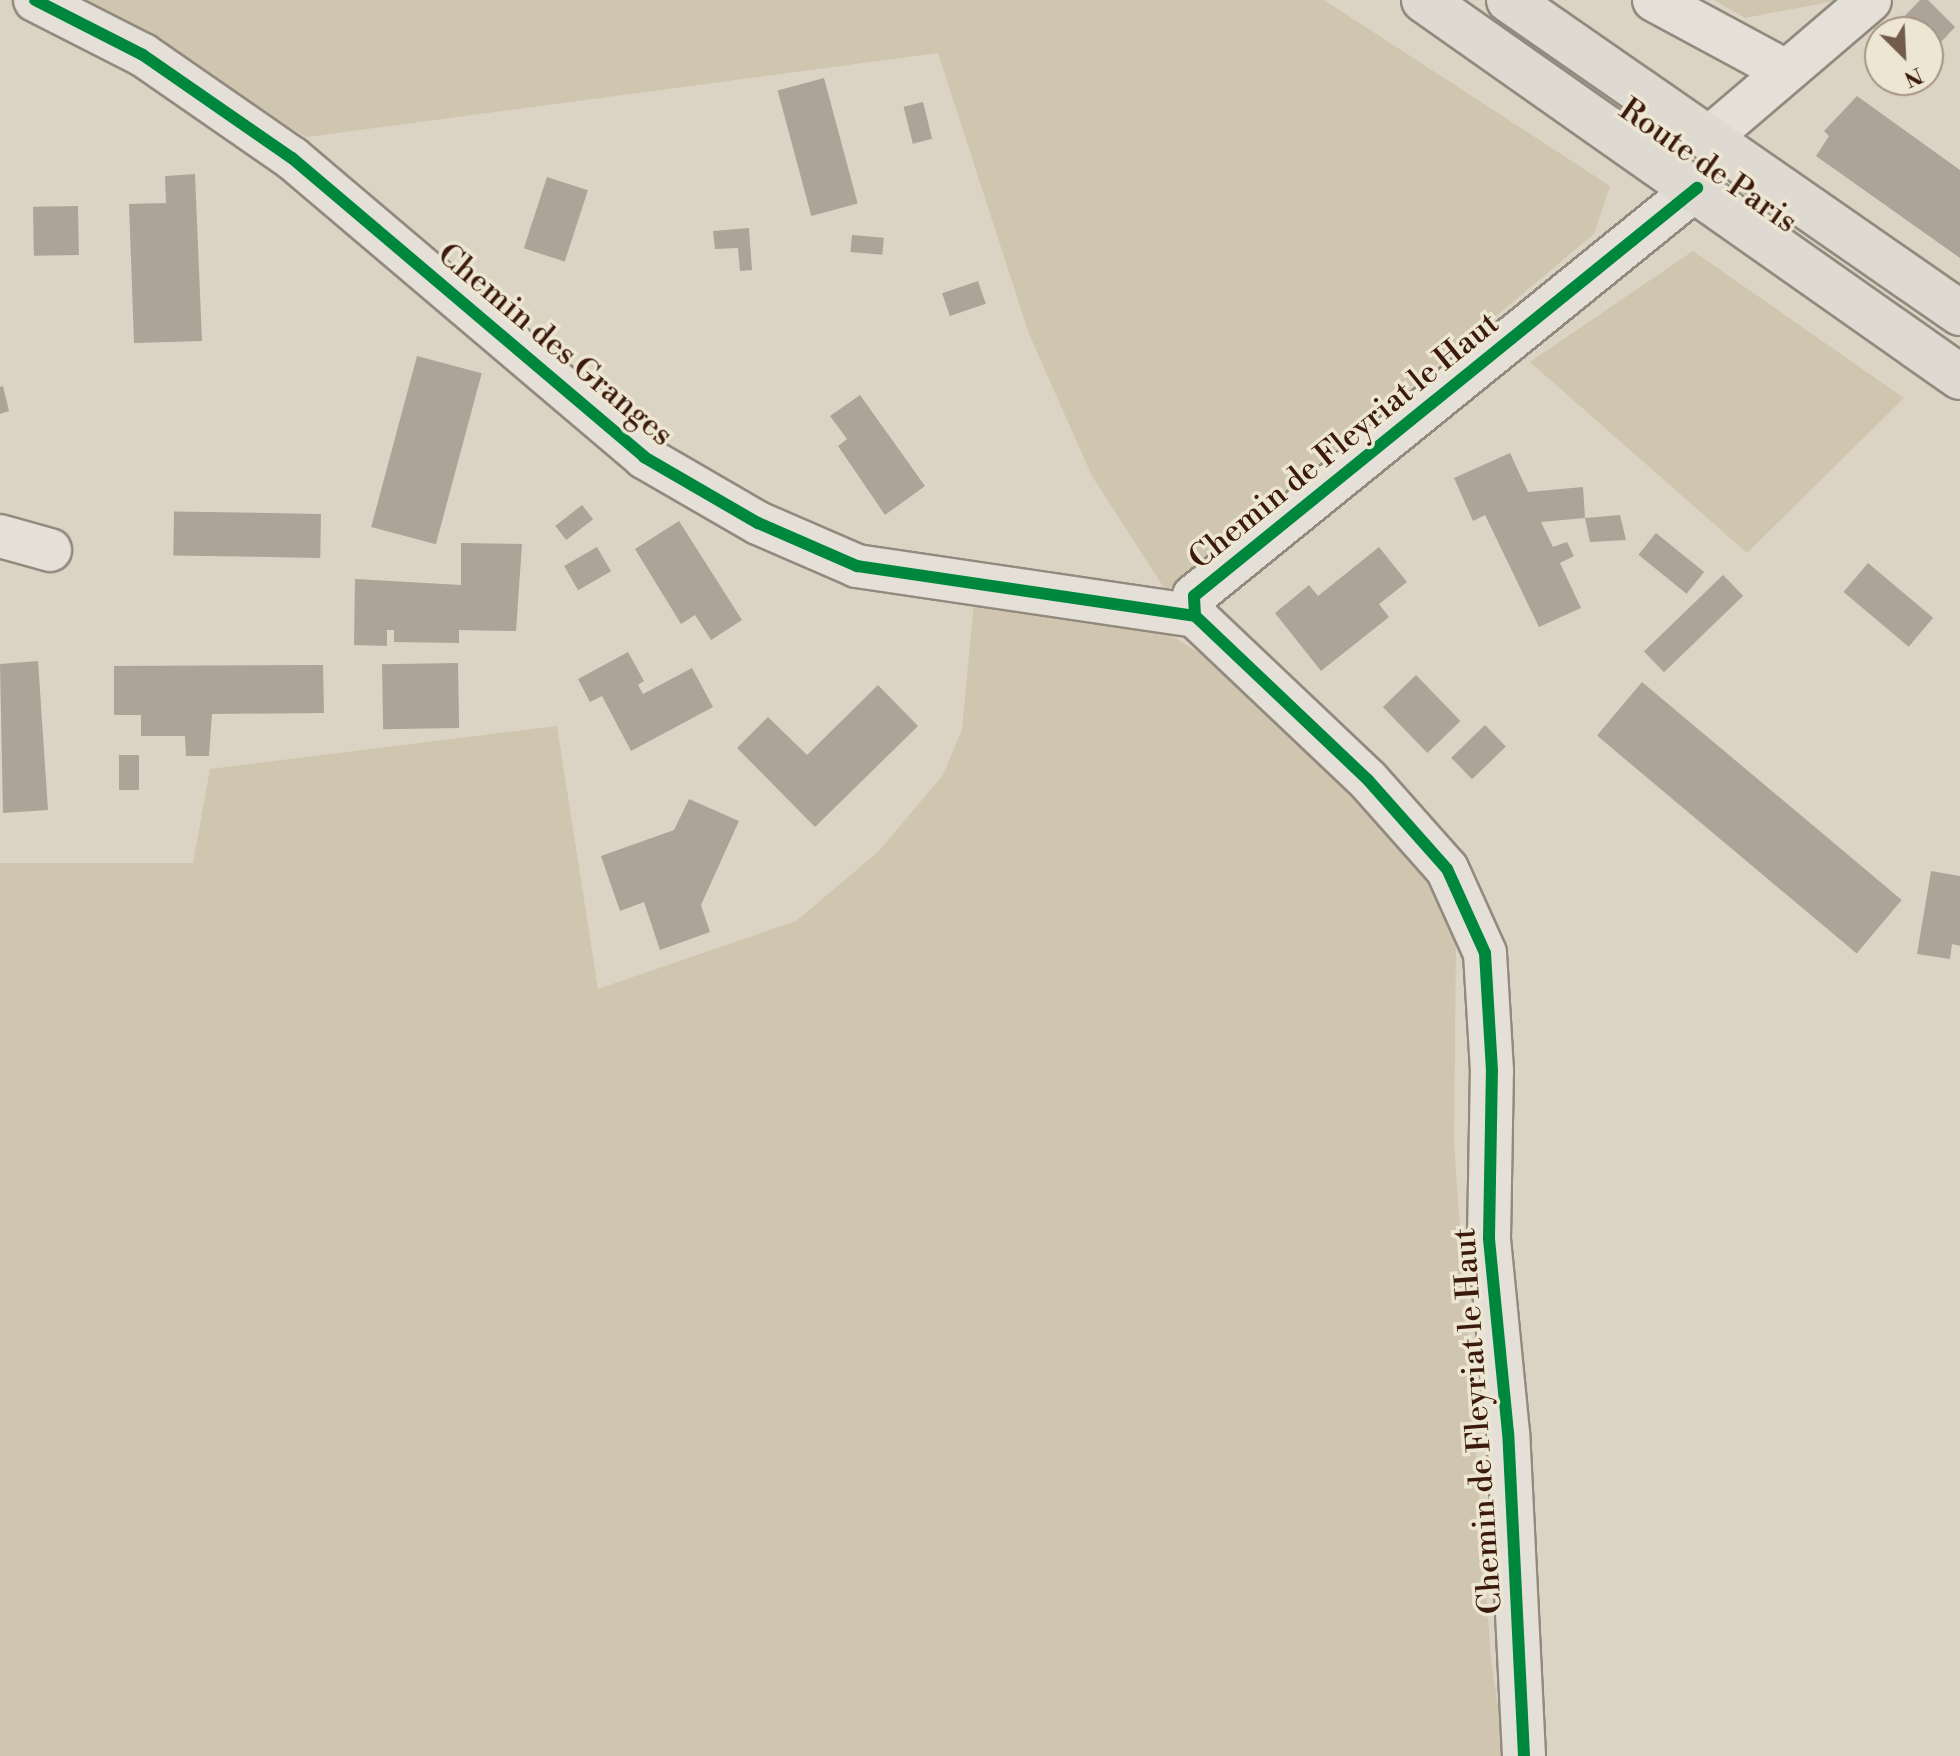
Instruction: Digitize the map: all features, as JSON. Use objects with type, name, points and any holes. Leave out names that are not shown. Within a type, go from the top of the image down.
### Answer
[{"type":"main road","name":"Route de Paris","points":[[1424,0],[1697,188],[1960,377]]},
{"type":"main road","name":"Route de Paris","points":[[1509,0],[1711,136],[1960,313]]},
{"type":"street","name":"Chemin des Granges","points":[[35,0],[143,55],[292,158],[644,457],[758,523],[857,566],[1195,616]]},
{"type":"street","points":[[1654,0],[1784,70]]},
{"type":"street","points":[[1711,136],[1784,70],[1870,0]]},
{"type":"street","name":"Chemin de Fleyriat le Haut","points":[[1524,1756],[1508,1433],[1489,1238],[1492,1071],[1485,953],[1447,869],[1368,780],[1195,616],[1194,596],[1697,188]]},
{"type":"street","points":[[0,536],[50,550]]},
{"type":"shaded area","points":[[60,0],[1324,0],[1610,186],[1594,234],[1166,591],[1092,476],[1029,334],[938,53],[307,137]]},
{"type":"shaded area","points":[[1714,0],[1839,0],[1745,18]]},
{"type":"shaded area","points":[[1693,251],[1904,398],[1747,553],[1530,362]]},
{"type":"shaded area","points":[[975,591],[1152,624],[1241,678],[1421,864],[1456,941],[1454,1144],[1491,1658],[1505,1756],[0,1756],[0,863],[193,863],[210,769],[557,726],[598,989],[796,921],[878,852],[943,775],[962,729]]},
{"type":"building","points":[[1920,0],[1928,0],[1944,16],[1905,16]]},
{"type":"building","points":[[1944,16],[1955,27],[1944,39]]},
{"type":"building","points":[[824,78],[858,204],[811,216],[778,90]]},
{"type":"building","points":[[1857,96],[1960,170],[1960,258],[1816,156],[1829,136],[1824,131]]},
{"type":"building","points":[[923,102],[932,139],[913,144],[904,107]]},
{"type":"building","points":[[195,174],[202,341],[134,343],[129,204],[166,203],[165,176]]},
{"type":"building","points":[[547,177],[588,190],[565,262],[524,248]]},
{"type":"building","points":[[78,206],[79,255],[34,256],[33,207]]},
{"type":"building","points":[[749,228],[752,270],[740,271],[738,248],[715,249],[713,231]]},
{"type":"building","points":[[852,235],[884,238],[882,255],[851,252]]},
{"type":"building","points":[[978,281],[986,304],[950,316],[942,293]]},
{"type":"building","points":[[417,356],[482,373],[436,544],[371,527]]},
{"type":"building","points":[[3,386],[9,411],[0,414],[0,387]]},
{"type":"building","points":[[860,395],[925,486],[885,515],[838,446],[847,439],[830,416]]},
{"type":"building","points":[[1510,453],[1528,492],[1583,487],[1585,518],[1541,522],[1553,547],[1567,542],[1574,556],[1560,563],[1581,608],[1539,627],[1485,515],[1473,521],[1454,478]]},
{"type":"building","points":[[582,505],[593,519],[566,540],[555,526]]},
{"type":"building","points":[[174,511],[321,514],[320,558],[173,555]]},
{"type":"building","points":[[1620,515],[1626,540],[1590,542],[1585,518]]},
{"type":"building","points":[[679,521],[742,620],[711,640],[695,615],[681,624],[635,549]]},
{"type":"building","points":[[1656,533],[1704,572],[1687,594],[1638,555]]},
{"type":"building","points":[[461,543],[522,544],[516,631],[459,630],[459,643],[394,642],[394,630],[387,630],[387,646],[354,645],[355,579],[461,585]]},
{"type":"building","points":[[597,547],[611,571],[578,590],[564,566]]},
{"type":"building","points":[[1379,547],[1407,582],[1379,604],[1389,617],[1321,671],[1275,613],[1309,585],[1318,596]]},
{"type":"building","points":[[1868,563],[1933,618],[1909,647],[1844,592]]},
{"type":"building","points":[[1723,575],[1743,596],[1664,672],[1644,651]]},
{"type":"building","points":[[628,652],[644,681],[638,685],[643,694],[692,668],[713,707],[631,751],[602,696],[590,702],[578,679]]},
{"type":"building","points":[[38,661],[48,810],[3,813],[0,664]]},
{"type":"building","points":[[458,663],[459,728],[383,729],[382,664]]},
{"type":"building","points":[[323,665],[324,713],[212,714],[209,756],[186,756],[185,736],[141,736],[141,715],[114,715],[114,666]]},
{"type":"building","points":[[1416,675],[1460,721],[1427,753],[1383,707]]},
{"type":"building","points":[[1642,682],[1902,900],[1857,954],[1597,736]]},
{"type":"building","points":[[878,685],[918,726],[815,827],[737,748],[768,717],[807,755]]},
{"type":"building","points":[[1485,725],[1506,747],[1472,779],[1451,758]]},
{"type":"building","points":[[119,755],[139,755],[139,790],[119,790]]},
{"type":"building","points":[[689,799],[739,821],[701,905],[710,932],[660,950],[644,902],[620,911],[601,856],[674,830]]},
{"type":"building","points":[[1931,871],[1960,876],[1960,946],[1952,944],[1950,959],[1917,954]]},
{"type":"cycle path","points":[[35,0],[143,55],[292,158],[644,457],[758,523],[857,566],[1195,616]]},
{"type":"cycle path","points":[[1524,1756],[1508,1433],[1489,1238],[1492,1071],[1485,953],[1447,869],[1368,780],[1195,616],[1194,596],[1697,188]]}]
